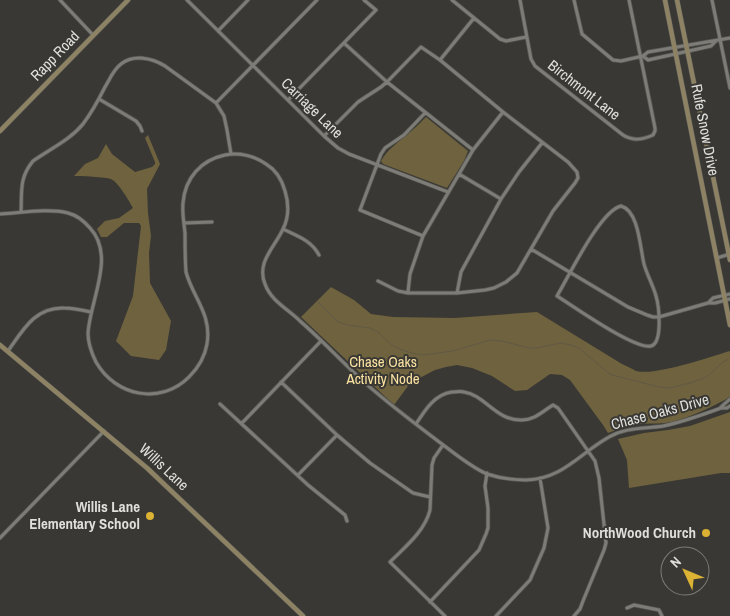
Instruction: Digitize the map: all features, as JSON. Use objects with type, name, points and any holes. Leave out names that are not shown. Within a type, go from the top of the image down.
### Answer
[{"type":"main road","name":"Rapp Road","points":[[0,130],[128,0]]},
{"type":"main road","name":"Rufe Snow Drive","points":[[665,0],[717,258],[727,294],[730,325]]},
{"type":"main road","name":"Rufe Snow Drive","points":[[677,0],[730,256]]},
{"type":"main road","points":[[703,188],[714,186]]},
{"type":"main road","name":"Willis Lane","points":[[0,345],[159,479],[303,616]]},
{"type":"street","points":[[60,0],[93,35]]},
{"type":"street","name":"Carriage Lane","points":[[187,0],[338,148],[448,192]]},
{"type":"street","points":[[218,31],[248,0]]},
{"type":"street","points":[[216,103],[317,0]]},
{"type":"street","points":[[288,100],[376,10],[364,0]]},
{"type":"street","points":[[452,0],[503,40],[526,36]]},
{"type":"street","name":"Birchmont Lane","points":[[520,0],[531,59],[541,72],[623,135],[638,140],[648,138],[654,134],[655,128],[642,57]]},
{"type":"street","points":[[574,0],[582,34],[612,60],[621,61],[642,57],[648,52],[675,47],[687,48]]},
{"type":"street","points":[[629,0],[632,20],[642,57],[648,60],[677,53],[708,41],[715,42],[730,38]]},
{"type":"street","points":[[712,0],[730,88]]},
{"type":"street","points":[[440,60],[474,18]]},
{"type":"street","points":[[344,42],[387,82],[473,150]]},
{"type":"street","points":[[324,136],[358,102],[387,82],[421,47],[440,60],[577,172],[578,178],[553,211],[518,273],[500,285],[485,290],[457,293],[408,292],[398,291],[378,281]]},
{"type":"street","points":[[21,212],[22,182],[25,172],[33,161],[69,137],[84,123],[114,71],[121,64],[130,60],[141,58],[157,61],[216,103],[224,116],[231,154]]},
{"type":"street","points":[[99,99],[136,121],[142,131]]},
{"type":"street","points":[[408,292],[410,274],[423,236],[473,150],[503,112]]},
{"type":"street","points":[[423,236],[360,210],[385,148],[404,135],[425,113]]},
{"type":"street","points":[[457,293],[461,272],[502,199],[519,172],[542,142]]},
{"type":"street","name":"Chase Oaks Drive","points":[[0,214],[51,211],[69,213],[82,220],[94,232],[98,238],[102,259],[91,312],[88,335],[89,343],[97,364],[108,378],[132,392],[147,394],[162,393],[170,390],[185,381],[198,367],[202,359],[208,333],[204,312],[188,281],[186,272],[183,202],[191,177],[195,172],[208,160],[231,154],[247,155],[268,165],[282,182],[288,198],[287,217],[283,230],[265,259],[262,272],[264,283],[274,299],[291,312],[363,381],[416,424],[475,467],[501,478],[524,480],[540,478],[569,466],[608,437],[626,429],[672,424],[730,406]]},
{"type":"street","points":[[459,174],[502,199]]},
{"type":"street","points":[[621,206],[628,209],[637,228],[645,265],[656,295],[659,317],[656,343],[650,346],[642,346],[633,342],[557,296],[571,272],[595,230],[604,219],[617,207],[621,206]]},
{"type":"street","points":[[184,223],[212,222]]},
{"type":"street","points":[[283,230],[303,238],[315,248],[319,255]]},
{"type":"street","points":[[531,249],[628,307],[653,317],[728,300]]},
{"type":"street","points":[[717,258],[730,256]]},
{"type":"street","points":[[708,303],[713,298],[727,294]]},
{"type":"street","points":[[8,351],[27,324],[44,312],[56,308],[91,312]]},
{"type":"street","points":[[242,423],[321,341]]},
{"type":"street","points":[[281,382],[337,435],[370,463],[407,490],[419,496],[430,497]]},
{"type":"street","points":[[416,424],[433,401],[450,392],[470,393],[500,414],[513,419],[527,420],[551,406],[558,408],[595,461],[599,478],[606,543],[580,609],[574,616]]},
{"type":"street","name":"Chase Oaks Drive","points":[[721,408],[730,399]]},
{"type":"street","points":[[220,404],[319,495],[345,515],[347,521]]},
{"type":"street","points":[[0,538],[104,431]]},
{"type":"street","points":[[298,475],[337,435]]},
{"type":"street","points":[[443,444],[432,465],[430,510],[425,523],[390,562],[445,616]]},
{"type":"street","points":[[430,602],[479,550],[488,528],[485,486],[487,473]]},
{"type":"street","points":[[496,616],[530,580],[544,548],[548,528],[540,478]]},
{"type":"street","points":[[627,608],[634,605],[659,610],[662,616]]},
{"type":"green space","points":[[426,117],[468,151],[447,188],[383,164],[381,161],[391,148]]},
{"type":"green space","points":[[148,135],[160,164],[147,189],[151,236],[149,253],[150,283],[171,321],[166,350],[159,360],[131,356],[116,341],[133,296],[141,226],[139,223],[124,223],[107,237],[101,237],[97,229],[105,221],[119,218],[133,208],[120,188],[111,179],[74,176],[85,164],[98,158],[106,144],[112,154],[135,172],[152,167],[155,162],[145,138]]},
{"type":"green space","name":"Chase Oaks Activity Node","points":[[331,287],[354,300],[371,314],[393,317],[455,318],[537,312],[636,371],[656,371],[730,351],[730,397],[702,411],[673,422],[624,427],[608,433],[570,380],[562,375],[550,374],[527,390],[515,391],[492,376],[472,368],[457,365],[435,370],[414,381],[394,405],[301,317]]},
{"type":"green space","points":[[730,412],[730,473],[629,488],[627,460],[618,439],[690,426]]},
{"type":"waterway","points":[[318,302],[338,322],[370,328],[379,333],[392,345],[402,350],[422,355],[453,351],[490,340],[529,348],[561,343],[579,348],[612,375],[670,388],[704,378],[728,359]]},
{"type":"place","name":"Willis Lane Elementary School","points":[[150,516]]},
{"type":"place","name":"NorthWood Church","points":[[706,533]]}]
